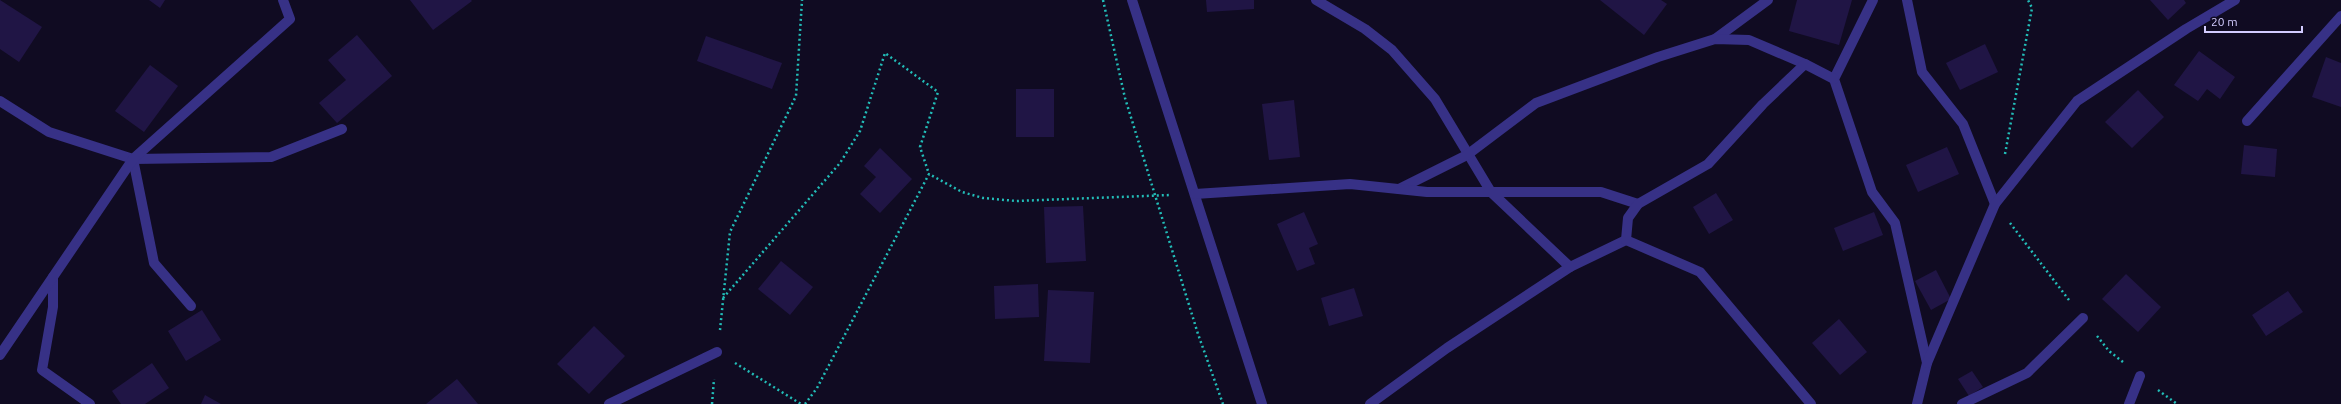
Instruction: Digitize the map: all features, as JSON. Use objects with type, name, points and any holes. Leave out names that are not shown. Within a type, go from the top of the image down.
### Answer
[{"type":"street","points":[[0,354],[133,160],[290,19],[283,0]]},
{"type":"street","points":[[1132,0],[1262,404]]},
{"type":"street","points":[[1316,0],[1365,29],[1392,50],[1435,99],[1467,155],[1491,192],[1570,267]]},
{"type":"street","points":[[1399,189],[1467,155],[1536,104],[1658,57],[1715,39],[1768,0]]},
{"type":"street","points":[[1834,79],[1873,0]]},
{"type":"street","points":[[1907,0],[1922,72],[1963,124],[1995,204]]},
{"type":"street","points":[[1916,404],[1927,363],[1995,204],[2077,101],[2186,29],[2235,0]]},
{"type":"street","points":[[2247,122],[2341,16]]},
{"type":"street","points":[[1715,39],[1749,40],[1805,64],[1834,79],[1872,192],[1895,223],[1927,363]]},
{"type":"street","points":[[1626,240],[1628,218],[1638,204],[1708,164],[1763,104],[1805,64]]},
{"type":"street","points":[[0,101],[49,132],[133,160],[270,157],[342,129]]},
{"type":"street","points":[[133,160],[154,263],[191,306]]},
{"type":"street","points":[[1195,194],[1350,184],[1427,192],[1601,192],[1638,204]]},
{"type":"street","points":[[1370,404],[1447,348],[1570,267],[1626,240],[1700,272],[1811,404]]},
{"type":"street","points":[[53,277],[53,307],[42,370],[90,404]]},
{"type":"street","points":[[1962,404],[2027,373],[2083,318]]},
{"type":"street","points":[[609,404],[717,352]]},
{"type":"street","points":[[2129,404],[2140,376]]},
{"type":"path","points":[[712,404],[730,232],[796,96],[802,0]]},
{"type":"path","points":[[1103,0],[1125,98],[1154,196],[1198,334],[1223,404]]},
{"type":"path","points":[[2004,157],[2032,8],[2028,0]]},
{"type":"path","points":[[723,298],[840,163],[860,131],[885,53],[938,92],[920,147],[929,174],[962,192],[983,198],[1016,201],[1154,196]]},
{"type":"path","points":[[805,404],[817,388],[929,174]]},
{"type":"path","points":[[1995,204],[2109,351],[2177,404]]},
{"type":"path","points":[[717,352],[802,404]]},
{"type":"building","points":[[0,0],[42,27],[19,62],[0,49]]},
{"type":"building","points":[[149,0],[165,0],[160,8]]},
{"type":"building","points":[[410,0],[471,0],[472,1],[433,30]]},
{"type":"building","points":[[1206,0],[1254,0],[1254,9],[1207,12]]},
{"type":"building","points":[[1600,0],[1661,0],[1667,4],[1644,35]]},
{"type":"building","points":[[1797,0],[1852,0],[1839,45],[1789,31]]},
{"type":"building","points":[[2150,0],[2184,0],[2186,3],[2168,20]]},
{"type":"building","points":[[357,35],[392,76],[337,123],[319,103],[346,80],[328,60]]},
{"type":"building","points":[[706,36],[782,63],[772,89],[697,61]]},
{"type":"building","points":[[1985,44],[1998,72],[1960,90],[1946,63]]},
{"type":"building","points":[[2199,51],[2235,77],[2220,99],[2207,89],[2198,101],[2174,85]]},
{"type":"building","points":[[2326,57],[2341,63],[2341,107],[2312,97]]},
{"type":"building","points":[[150,65],[178,86],[144,132],[115,111]]},
{"type":"building","points":[[1016,89],[1054,89],[1054,137],[1016,137]]},
{"type":"building","points":[[2138,90],[2164,117],[2132,148],[2105,122]]},
{"type":"building","points":[[1294,100],[1300,157],[1269,160],[1262,104]]},
{"type":"building","points":[[2244,145],[2277,149],[2275,177],[2241,174]]},
{"type":"building","points":[[1947,147],[1959,174],[1918,192],[1906,165]]},
{"type":"building","points":[[880,148],[912,179],[880,213],[860,194],[876,177],[864,166]]},
{"type":"building","points":[[1716,193],[1733,220],[1709,234],[1693,207]]},
{"type":"building","points":[[1083,206],[1086,261],[1046,263],[1044,207]]},
{"type":"building","points":[[1304,212],[1318,244],[1309,248],[1315,264],[1297,271],[1277,224]]},
{"type":"building","points":[[1874,212],[1883,235],[1843,251],[1834,228]]},
{"type":"building","points":[[781,261],[813,287],[790,315],[758,289]]},
{"type":"building","points":[[1936,270],[1951,299],[1931,310],[1915,281]]},
{"type":"building","points":[[2126,274],[2161,307],[2138,332],[2102,299]]},
{"type":"building","points":[[1038,284],[1039,317],[995,319],[994,286]]},
{"type":"building","points":[[1354,288],[1363,316],[1329,326],[1321,298]]},
{"type":"building","points":[[1048,290],[1094,292],[1090,363],[1044,361]]},
{"type":"building","points":[[2288,291],[2303,312],[2266,336],[2252,315]]},
{"type":"building","points":[[202,310],[221,340],[186,361],[168,331]]},
{"type":"building","points":[[1839,319],[1867,352],[1840,375],[1812,343]]},
{"type":"building","points":[[594,326],[625,356],[589,394],[557,364]]},
{"type":"building","points":[[152,363],[169,388],[145,404],[121,404],[112,391]]},
{"type":"building","points":[[1972,371],[1983,387],[1969,396],[1958,379]]},
{"type":"building","points":[[457,379],[478,404],[426,404]]},
{"type":"building","points":[[205,395],[221,404],[201,404]]}]
